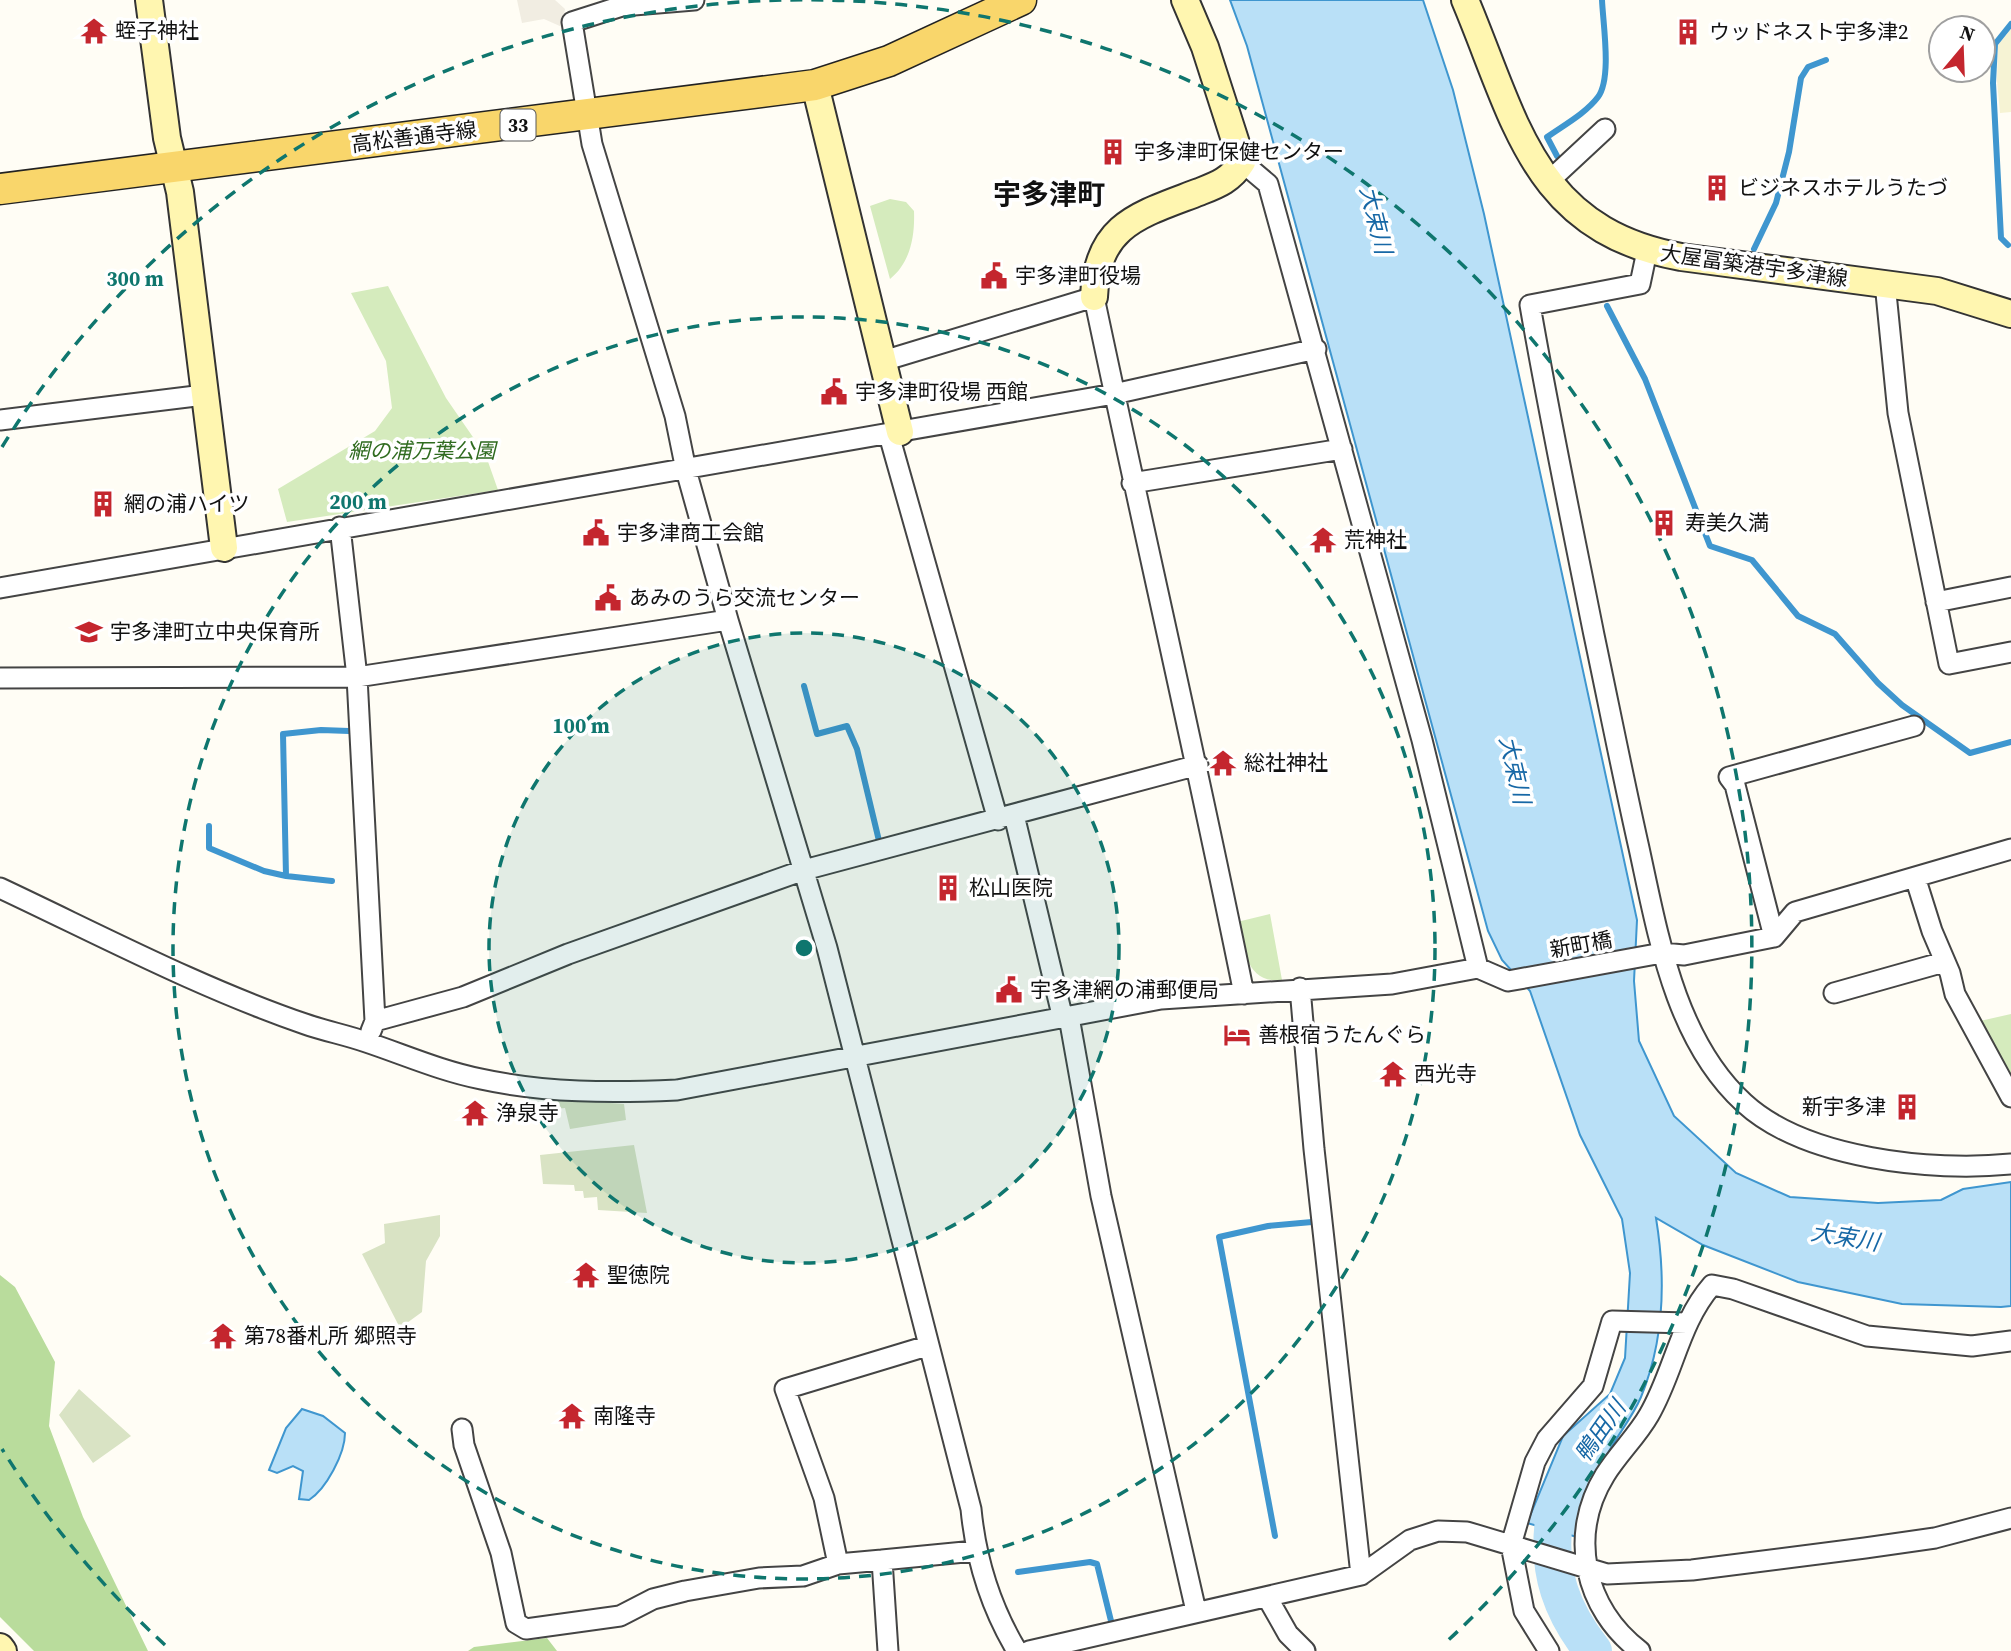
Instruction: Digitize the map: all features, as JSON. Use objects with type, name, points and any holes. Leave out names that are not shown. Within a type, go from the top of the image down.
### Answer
[{"type":"main road","name":"高松善通寺線","points":[[0,189],[815,85],[889,61],[1020,0]]},
{"type":"street","points":[[149,0],[173,167],[180,192],[224,548]]},
{"type":"street","points":[[694,0],[621,3],[572,22],[587,116],[596,160],[675,416],[686,470],[804,870],[971,1509],[975,1551],[996,1616],[1017,1651]]},
{"type":"street","points":[[0,888],[199,980],[304,1024],[368,1042],[431,1067],[485,1080],[626,1093],[677,1090],[1161,999],[1392,984],[1478,968],[1422,740],[1316,349],[1268,184],[1242,162],[1205,47],[1185,0]]},
{"type":"street","name":"大屋冨築港宇多津線","points":[[1465,0],[1529,153],[1548,182],[1583,218],[1610,235],[1647,251],[1751,268],[1885,283],[1937,292],[2011,314]]},
{"type":"street","points":[[815,85],[883,361],[895,433],[1066,1018],[1101,1195],[1196,1611]]},
{"type":"street","points":[[1548,182],[1605,130]]},
{"type":"street","points":[[1242,162],[1229,179],[1142,214],[1124,225],[1107,245],[1095,268],[1094,297],[1132,483],[1198,765],[1244,994]]},
{"type":"street","points":[[1647,251],[1640,284],[1530,305],[1549,418],[1622,777],[1662,953],[1696,1040],[1718,1073],[1745,1104],[1778,1126],[1834,1149],[1883,1161],[1987,1166],[2011,1164]]},
{"type":"street","points":[[1885,283],[1898,413],[1949,664],[2011,652]]},
{"type":"street","points":[[883,361],[1094,297]]},
{"type":"street","points":[[0,588],[1114,394],[1316,349]]},
{"type":"street","points":[[0,420],[204,395]]},
{"type":"street","points":[[1132,483],[1342,449]]},
{"type":"street","points":[[340,527],[357,677],[375,1021],[368,1042]]},
{"type":"street","points":[[1936,602],[2011,587]]},
{"type":"street","points":[[0,678],[357,677],[729,620]]},
{"type":"street","points":[[1774,937],[1735,785],[1729,777],[1914,726]]},
{"type":"street","points":[[375,1021],[463,997],[568,954],[804,870],[1198,765]]},
{"type":"street","points":[[1774,937],[1795,912],[2011,849]]},
{"type":"street","points":[[1915,877],[1944,962],[1970,1026],[2011,1097]]},
{"type":"street","name":"新町橋","points":[[1478,968],[1507,981],[1662,953],[1685,955],[1774,937]]},
{"type":"street","points":[[1834,993],[1944,962]]},
{"type":"street","points":[[1300,988],[1314,1149],[1362,1575]]},
{"type":"street","points":[[1640,1651],[1623,1638],[1601,1608],[1585,1566],[1583,1535],[1603,1478],[1649,1415],[1686,1323],[1712,1285],[1733,1289],[1867,1336],[1972,1346],[2011,1341]]},
{"type":"street","points":[[1549,1651],[1524,1611],[1514,1575],[1511,1545],[1535,1462],[1546,1439],[1594,1386],[1612,1321],[1686,1323]]},
{"type":"street","points":[[838,1564],[824,1498],[785,1389],[928,1346]]},
{"type":"street","points":[[462,1429],[464,1445],[501,1553],[516,1623],[527,1629],[620,1616],[663,1597],[759,1578],[803,1576],[838,1564],[975,1551]]},
{"type":"street","points":[[1029,1651],[1362,1575],[1410,1540],[1438,1531],[1467,1532],[1607,1574],[1692,1570],[1935,1538],[2011,1518]]},
{"type":"street","points":[[882,1560],[888,1651]]},
{"type":"street","points":[[1268,1597],[1288,1634],[1305,1651]]},
{"type":"shaded area","points":[[517,0],[555,0],[565,9],[562,27],[544,19],[522,23]]},
{"type":"shaded area","points":[[2011,29],[2011,112],[2000,113],[1998,45]]},
{"type":"green space","points":[[890,199],[906,202],[914,211],[914,221],[907,257],[890,279],[870,206]]},
{"type":"green space","name":"網の浦万葉公園","points":[[388,286],[446,398],[486,456],[498,490],[287,522],[278,489],[375,431],[392,408],[386,361],[351,293]]},
{"type":"green space","points":[[1270,914],[1282,980],[1270,980],[1254,971],[1245,954],[1237,922]]},
{"type":"green space","points":[[2011,1014],[2011,1075],[1980,1021]]},
{"type":"green space","points":[[553,1099],[624,1104],[626,1120],[570,1129],[565,1108],[555,1109]]},
{"type":"green space","points":[[634,1145],[647,1213],[598,1210],[597,1197],[584,1198],[583,1191],[575,1191],[574,1185],[543,1184],[540,1155]]},
{"type":"green space","points":[[440,1215],[440,1236],[426,1261],[422,1312],[400,1328],[362,1254],[385,1243],[384,1224]]},
{"type":"green space","points":[[0,1275],[15,1287],[55,1362],[49,1426],[83,1517],[148,1651],[34,1651],[0,1617]]},
{"type":"green space","points":[[79,1389],[131,1436],[93,1463],[59,1415]]},
{"type":"green space","points":[[547,1638],[557,1651],[468,1651],[474,1647]]},
{"type":"water","name":"大束川","points":[[1230,0],[1423,0],[1453,90],[1484,214],[1637,920],[1634,981],[1639,1041],[1674,1116],[1736,1173],[1790,1197],[1878,1203],[1941,1200],[1963,1189],[2011,1182],[2011,1306],[1902,1304],[1798,1282],[1703,1245],[1656,1218],[1662,1286],[1655,1353],[1641,1397],[1602,1466],[1577,1537],[1527,1523],[1563,1436],[1610,1394],[1625,1358],[1630,1273],[1622,1219],[1580,1135],[1530,991],[1502,960],[1488,931],[1247,46]]},
{"type":"water","points":[[302,1409],[323,1416],[345,1433],[342,1451],[333,1470],[322,1488],[309,1500],[299,1499],[303,1471],[293,1466],[277,1473],[269,1470],[286,1428]]},
{"type":"waterway","points":[[1557,156],[1547,137],[1587,108],[1598,97],[1602,88],[1606,64],[1602,0]]},
{"type":"waterway","points":[[2008,245],[2001,238],[1993,83],[1995,44],[2011,24]]},
{"type":"waterway","points":[[1754,249],[1776,203],[1789,152],[1801,78],[1808,67],[1826,60]]},
{"type":"waterway","points":[[1607,306],[1645,379],[1710,546],[1752,560],[1798,616],[1835,634],[1878,683],[1902,705],[1970,753],[2011,742]]},
{"type":"waterway","points":[[804,686],[817,734],[847,726],[857,749],[880,845]]},
{"type":"waterway","points":[[332,881],[286,876],[283,734],[321,730],[349,731]]},
{"type":"waterway","points":[[209,826],[209,848],[264,871],[286,876]]},
{"type":"waterway","points":[[1275,1536],[1219,1237],[1268,1226],[1312,1222]]},
{"type":"waterway","name":"鴨田川","points":[[1569,1480],[1554,1521],[1552,1540],[1555,1574],[1565,1606],[1593,1651]]},
{"type":"waterway","points":[[1018,1572],[1090,1562],[1097,1564],[1112,1625]]},
{"type":"place","name":"蛭子神社","points":[[94,31]]},
{"type":"place","name":"ウッドネスト宇多津2","points":[[1688,32]]},
{"type":"place","name":"宇多津町保健センター","points":[[1113,152]]},
{"type":"place","name":"ビジネスホテルうたづ","points":[[1717,188]]},
{"type":"place","name":"宇多津町役場","points":[[994,276]]},
{"type":"place","name":"宇多津町役場 西館","points":[[834,392]]},
{"type":"place","name":"網の浦ハイツ","points":[[103,504]]},
{"type":"place","name":"寿美久満","points":[[1664,523]]},
{"type":"place","name":"宇多津商工会館","points":[[596,533]]},
{"type":"place","name":"荒神社","points":[[1323,540]]},
{"type":"place","name":"あみのうら交流センター","points":[[608,598]]},
{"type":"place","name":"宇多津町立中央保育所","points":[[89,632]]},
{"type":"place","name":"総社神社","points":[[1223,763]]},
{"type":"place","name":"松山医院","points":[[948,888]]},
{"type":"place","name":"宇多津網の浦郵便局","points":[[1009,990]]},
{"type":"place","name":"善根宿うたんぐら","points":[[1237,1035]]},
{"type":"place","name":"西光寺","points":[[1393,1074]]},
{"type":"place","name":"新宇多津","points":[[1907,1107]]},
{"type":"place","name":"浄泉寺","points":[[475,1113]]},
{"type":"place","name":"聖徳院","points":[[586,1275]]},
{"type":"place","name":"第78番札所 郷照寺","points":[[223,1336]]},
{"type":"place","name":"南隆寺","points":[[572,1416]]},
{"type":"district","name":"宇多津町","points":[[1049,194]]}]
